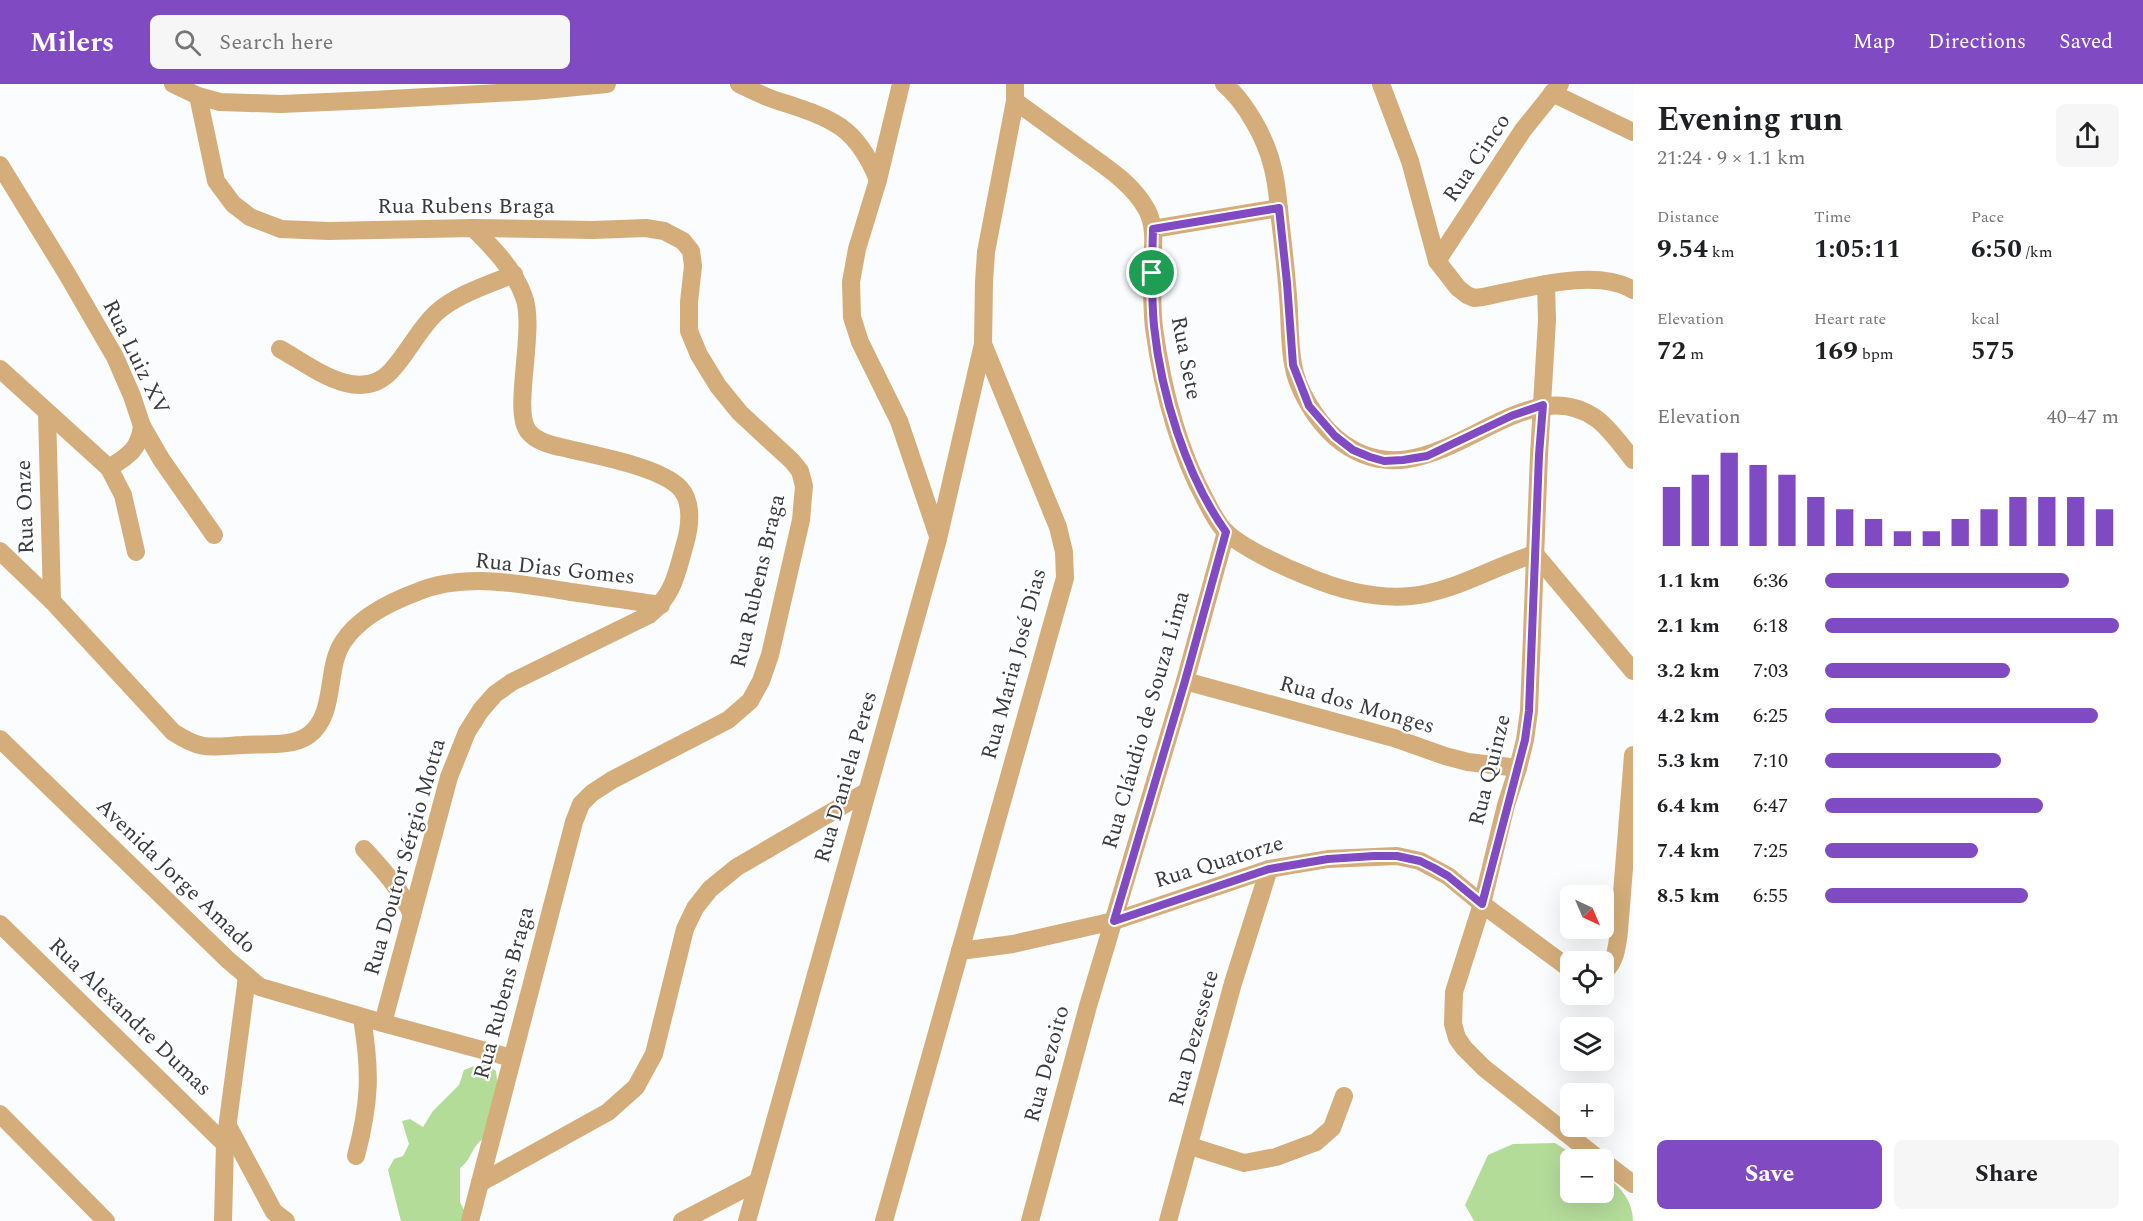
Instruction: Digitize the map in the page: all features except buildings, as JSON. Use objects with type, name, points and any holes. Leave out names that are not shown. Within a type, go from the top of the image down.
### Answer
[{"type":"street","points":[[173,84],[198,96],[220,102],[261,103],[363,95],[607,84]]},
{"type":"street","points":[[363,95],[384,84]]},
{"type":"street","points":[[740,84],[776,100],[828,118],[846,130],[862,148],[878,180]]},
{"type":"street","points":[[901,84],[878,180],[855,260],[851,282],[852,317],[860,342],[899,422],[938,539]]},
{"type":"street","points":[[1224,84],[1232,90],[1255,124],[1272,164],[1287,283],[1293,365],[1309,406],[1335,436],[1353,450],[1370,457],[1384,461],[1403,460],[1427,456],[1511,416],[1543,405],[1566,407],[1586,413],[1596,419],[1609,430],[1633,460]]},
{"type":"street","points":[[1381,84],[1410,160],[1437,261],[1458,288],[1474,298],[1583,279],[1616,284],[1633,290]]},
{"type":"street","points":[[1556,89],[1633,132]]},
{"type":"street","name":"Rua Cinco","points":[[1437,261],[1523,130],[1556,89]]},
{"type":"street","name":"Rua Sete","points":[[1015,93],[1120,177],[1138,196],[1148,213],[1153,229],[1154,326],[1164,390],[1195,480],[1213,514],[1226,532]]},
{"type":"street","name":"Rua Maria José Dias","points":[[884,1221],[1065,578],[1064,552],[1058,527],[982,344],[986,252],[1015,93]]},
{"type":"street","name":"Rua Rubens Braga","points":[[198,96],[216,181],[233,204],[250,217],[281,229],[328,231],[646,228],[664,231],[683,241],[691,251],[693,266],[689,331],[699,355],[718,387],[740,413],[792,461],[800,471],[804,486],[801,520],[770,655],[761,681],[750,701],[728,720],[612,780],[592,793],[581,804],[574,822],[470,1221]]},
{"type":"street","name":"Rua Luiz XV","points":[[0,165],[115,357],[142,426],[161,459],[214,535]]},
{"type":"street","points":[[1153,229],[1279,208]]},
{"type":"street","points":[[473,228],[500,255],[513,274],[525,299],[528,328],[522,418],[528,432],[538,440],[633,465],[670,480],[681,489],[688,503],[688,535],[669,594],[661,605]]},
{"type":"street","points":[[280,349],[336,381],[356,386],[375,382],[390,372],[437,312],[457,299],[513,274]]},
{"type":"street","name":"Rua Quinze","points":[[1546,284],[1543,405],[1529,711],[1525,740],[1506,805],[1482,904],[1454,992],[1453,1024],[1457,1038],[1484,1068],[1586,1149]]},
{"type":"street","name":"Rua Daniela Peres","points":[[747,1221],[938,539],[982,344]]},
{"type":"street","points":[[0,369],[109,468],[123,495],[136,552]]},
{"type":"street","name":"Rua Onze","points":[[46,412],[52,601]]},
{"type":"street","points":[[109,468],[135,448],[140,439],[142,426]]},
{"type":"street","points":[[1226,532],[1260,554],[1293,571],[1319,582],[1374,595],[1410,596],[1442,590],[1535,554],[1633,671]]},
{"type":"street","name":"Rua Cláudio de Souza Lima","points":[[1114,921],[1185,681],[1226,532]]},
{"type":"street","name":"Rua Dias Gomes","points":[[0,551],[52,601],[173,732],[191,744],[208,748],[295,742],[310,734],[320,722],[327,705],[334,667],[342,644],[353,629],[372,614],[418,591],[442,584],[480,582],[522,585],[661,605]]},
{"type":"street","name":"Rua Doutor Sérgio Motta","points":[[383,1023],[449,777],[467,732],[481,710],[495,694],[512,682],[649,615],[661,605]]},
{"type":"street","name":"Rua dos Monges","points":[[1185,681],[1394,738],[1445,756],[1468,762],[1518,768]]},
{"type":"street","name":"Avenida Jorge Amado","points":[[0,739],[247,977],[225,1144],[223,1221]]},
{"type":"street","points":[[1614,952],[1619,931],[1633,754]]},
{"type":"street","points":[[480,1183],[608,1112],[636,1087],[654,1054],[685,929],[695,908],[710,889],[737,867],[866,792]]},
{"type":"street","points":[[364,849],[397,886],[412,915]]},
{"type":"street","name":"Rua Quatorze","points":[[960,951],[1023,942],[1114,921],[1269,869],[1328,859],[1397,856],[1420,861],[1448,876],[1560,962]]},
{"type":"street","name":"Rua Dezessete","points":[[1168,1221],[1233,983],[1269,869]]},
{"type":"street","name":"Rua Dezoito","points":[[1030,1221],[1088,1006],[1114,921]]},
{"type":"street","name":"Rua Alexandre Dumas","points":[[0,924],[225,1144]]},
{"type":"street","points":[[247,977],[260,987],[362,1018],[512,1058]]},
{"type":"street","points":[[356,1156],[365,1120],[369,1085],[368,1051],[362,1018]]},
{"type":"street","points":[[1190,1146],[1244,1163],[1276,1157],[1316,1142],[1332,1128],[1344,1096]]},
{"type":"street","points":[[0,1114],[106,1221]]},
{"type":"street","points":[[228,1126],[274,1212],[286,1221]]},
{"type":"street","points":[[1614,1170],[1633,1184]]},
{"type":"street","points":[[682,1221],[757,1182]]},
{"type":"green space","points":[[484,1062],[496,1071],[498,1088],[484,1138],[460,1168],[460,1202],[465,1212],[462,1221],[401,1221],[388,1170],[394,1159],[403,1156],[409,1144],[402,1121],[410,1119],[423,1127],[433,1111],[459,1085],[464,1070]]},
{"type":"green space","points":[[1555,1143],[1564,1149],[1560,1149],[1560,1203],[1614,1203],[1614,1183],[1628,1201],[1633,1221],[1474,1221],[1465,1205],[1488,1155],[1513,1144]]},
{"type":"route","points":[[1279,208],[1293,365],[1309,406],[1323,423],[1353,450],[1370,457],[1384,461],[1427,456],[1511,416],[1543,405],[1529,711],[1525,740],[1506,805],[1482,904],[1448,876],[1420,861],[1397,856],[1374,856],[1328,859],[1269,869],[1114,921],[1185,681],[1226,532],[1213,514],[1195,480],[1164,390],[1154,326],[1152,273],[1153,229],[1279,208]]}]
